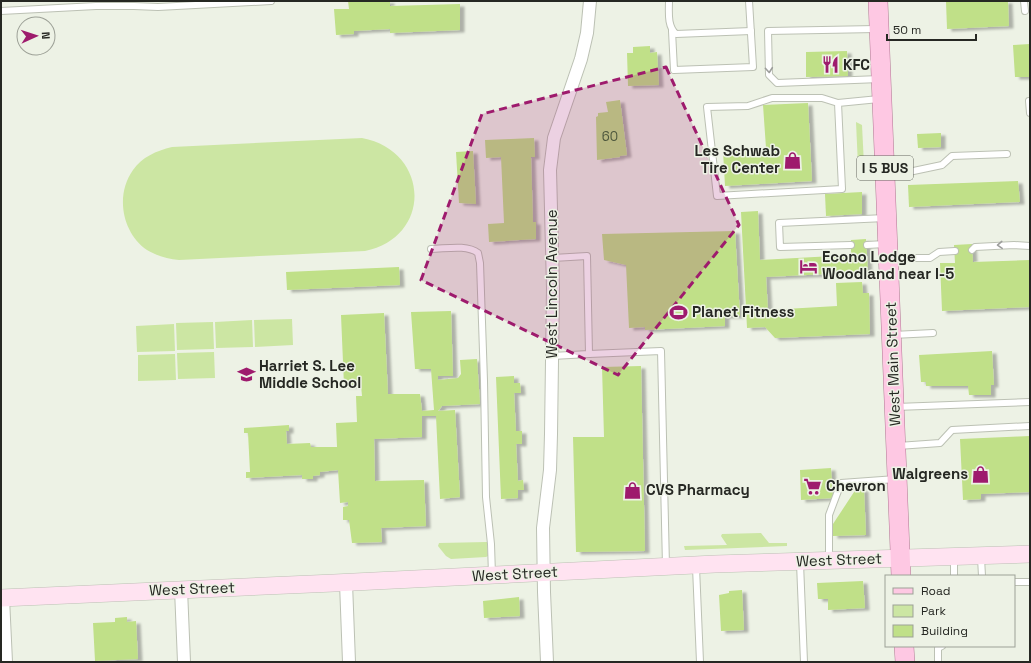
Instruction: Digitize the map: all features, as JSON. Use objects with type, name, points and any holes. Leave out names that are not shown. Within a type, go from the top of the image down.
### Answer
[{"type":"main road","name":"West Main Street","points":[[878,1],[901,567]]},
{"type":"main road","name":"West Street","points":[[2,598],[346,583],[696,565],[829,561],[901,567],[954,556],[1030,554]]},
{"type":"main road","points":[[904,647],[905,662]]},
{"type":"street","name":"West Lincoln Avenue","points":[[547,662],[543,572],[543,528],[550,470],[553,258],[550,170],[559,120],[581,59],[587,34],[590,1]]},
{"type":"street","points":[[346,583],[349,662]]},
{"type":"street","points":[[181,589],[184,662]]},
{"type":"street","points":[[2,598],[6,662]]},
{"type":"lane","points":[[1,11],[104,6],[158,7],[271,1]]},
{"type":"lane","points":[[669,1],[674,70],[753,67],[749,1]]},
{"type":"lane","points":[[1024,1],[1025,11]]},
{"type":"lane","points":[[879,29],[768,31],[769,75],[777,83],[881,79]]},
{"type":"lane","points":[[672,31],[676,34],[751,31]]},
{"type":"lane","points":[[838,103],[842,189],[717,196],[707,107],[748,106],[772,98],[822,98],[838,103],[882,99]]},
{"type":"lane","points":[[1029,100],[1030,113]]},
{"type":"lane","points":[[886,173],[904,172],[942,164],[952,156],[1006,154]]},
{"type":"lane","points":[[852,245],[780,247],[779,222],[869,220],[887,218]]},
{"type":"lane","points":[[866,245],[888,251],[930,258],[939,252],[955,251]]},
{"type":"lane","points":[[972,250],[975,246],[1030,246]]},
{"type":"lane","points":[[431,249],[462,248],[474,250],[478,253],[480,264],[484,381],[486,497],[491,544],[492,575]]},
{"type":"lane","points":[[553,258],[587,256],[590,354]]},
{"type":"lane","points":[[892,335],[933,333]]},
{"type":"lane","points":[[552,356],[661,351],[666,567]]},
{"type":"lane","points":[[895,407],[1030,402]]},
{"type":"lane","points":[[896,446],[940,442],[952,430],[1030,426]]},
{"type":"lane","points":[[829,561],[829,515],[841,483],[898,479]]},
{"type":"lane","points":[[981,555],[982,575]]},
{"type":"lane","points":[[954,556],[954,575]]},
{"type":"lane","points":[[800,562],[804,662]]},
{"type":"lane","points":[[696,565],[700,662]]},
{"type":"lane","points":[[1015,582],[1030,582]]},
{"type":"lane","points":[[938,662],[938,648],[940,647]]},
{"type":"highlighted area","points":[[666,67],[739,225],[618,375],[421,280],[482,114]]},
{"type":"green space","points":[[856,122],[862,125],[864,165],[858,166]]},
{"type":"green space","points":[[362,138],[384,146],[401,159],[411,176],[414,194],[412,213],[403,229],[387,243],[365,251],[175,260],[159,256],[147,250],[138,243],[127,224],[123,202],[127,180],[141,161],[160,150],[172,147]]},
{"type":"green space","points":[[292,319],[293,345],[255,347],[254,320]]},
{"type":"green space","points":[[252,320],[253,347],[216,348],[215,322]]},
{"type":"green space","points":[[213,322],[214,349],[177,350],[176,323]]},
{"type":"green space","points":[[174,324],[175,351],[137,352],[136,326]]},
{"type":"green space","points":[[214,352],[215,378],[178,379],[177,353]]},
{"type":"green space","points":[[175,354],[176,380],[138,381],[138,355]]},
{"type":"green space","points":[[761,533],[769,543],[787,543],[787,546],[685,550],[684,546],[727,545],[721,536],[722,534]]},
{"type":"green space","points":[[487,542],[488,556],[486,557],[451,559],[446,556],[438,546],[439,543]]},
{"type":"building","points":[[348,1],[390,1],[390,6],[460,4],[460,30],[390,33],[390,29],[354,31],[354,34],[336,35],[334,9],[349,9]]},
{"type":"building","points":[[946,1],[1008,1],[1009,26],[947,29]]},
{"type":"building","points":[[1030,44],[1030,77],[1015,77],[1013,45]]},
{"type":"building","points":[[650,46],[650,53],[657,52],[659,85],[628,86],[627,53],[633,53],[633,47]]},
{"type":"building","points":[[847,51],[848,76],[806,77],[806,52]]},
{"type":"building","points":[[620,100],[627,155],[597,160],[596,117],[598,116],[598,113],[608,112],[606,102]]},
{"type":"building","points":[[808,103],[812,181],[725,186],[723,151],[766,148],[763,105]]},
{"type":"building","points":[[941,133],[941,147],[918,148],[917,134]]},
{"type":"building","points":[[534,138],[535,157],[531,157],[533,222],[536,222],[536,239],[489,242],[488,224],[504,223],[501,157],[486,158],[485,140]]},
{"type":"building","points":[[473,151],[476,204],[459,203],[456,152]]},
{"type":"building","points":[[1018,181],[1020,202],[909,207],[908,185]]},
{"type":"building","points":[[862,192],[862,214],[826,216],[825,194]]},
{"type":"building","points":[[758,211],[760,260],[851,255],[851,240],[866,239],[868,272],[766,277],[768,310],[837,306],[836,283],[862,282],[863,293],[869,293],[870,334],[775,338],[765,327],[747,328],[741,212]]},
{"type":"building","points":[[735,231],[740,316],[725,316],[725,326],[645,330],[645,327],[629,328],[626,265],[604,260],[602,234]]},
{"type":"building","points":[[972,244],[973,262],[1030,260],[1030,307],[942,311],[940,263],[955,263],[954,245]]},
{"type":"building","points":[[399,267],[400,285],[287,290],[286,272]]},
{"type":"building","points":[[451,311],[453,376],[438,376],[438,380],[458,378],[461,374],[460,360],[477,359],[480,404],[442,406],[438,411],[455,410],[460,497],[440,499],[436,416],[422,416],[422,437],[374,439],[375,481],[424,480],[426,526],[381,528],[382,542],[352,543],[349,520],[343,520],[343,507],[348,506],[348,502],[340,503],[338,470],[320,472],[320,475],[313,476],[313,479],[302,479],[302,475],[246,478],[246,472],[250,472],[248,433],[244,433],[244,428],[289,425],[289,431],[286,431],[287,444],[310,443],[311,447],[337,447],[336,423],[357,422],[356,396],[362,396],[361,385],[344,386],[341,315],[384,313],[388,394],[420,394],[422,411],[434,410],[431,369],[415,369],[411,312]]},
{"type":"building","points":[[992,351],[994,385],[991,385],[991,395],[969,395],[968,386],[926,386],[926,382],[921,382],[919,355]]},
{"type":"building","points":[[641,366],[645,551],[576,552],[573,437],[604,437],[602,367]]},
{"type":"building","points":[[514,376],[514,383],[520,383],[521,393],[514,393],[516,431],[522,431],[522,444],[516,444],[518,481],[523,480],[524,490],[518,490],[518,498],[501,499],[496,377]]},
{"type":"building","points":[[1030,436],[1030,492],[981,494],[981,499],[963,500],[960,439]]},
{"type":"building","points":[[831,468],[833,498],[801,500],[800,470]]},
{"type":"building","points":[[856,489],[864,489],[866,535],[833,536],[833,524]]},
{"type":"building","points":[[863,581],[865,608],[828,610],[828,599],[818,599],[817,583]]},
{"type":"building","points":[[742,590],[744,630],[721,631],[719,595],[729,593],[729,591]]},
{"type":"building","points":[[519,597],[520,616],[484,618],[483,601]]},
{"type":"building","points":[[127,617],[127,622],[136,621],[138,659],[95,661],[93,623],[115,622],[115,618]]},
{"type":"place","name":"KFC","points":[[830,65]]},
{"type":"place","name":"Les Schwab Tire Center","points":[[793,160]]},
{"type":"place","name":"Econo Lodge Woodland near I-5","points":[[809,266]]},
{"type":"place","name":"Planet Fitness","points":[[679,312]]},
{"type":"place","name":"Harriet S. Lee Middle School","points":[[246,375]]},
{"type":"place","name":"Walgreens","points":[[981,474]]},
{"type":"place","name":"Chevron","points":[[813,486]]},
{"type":"place","name":"CVS Pharmacy","points":[[633,490]]}]
